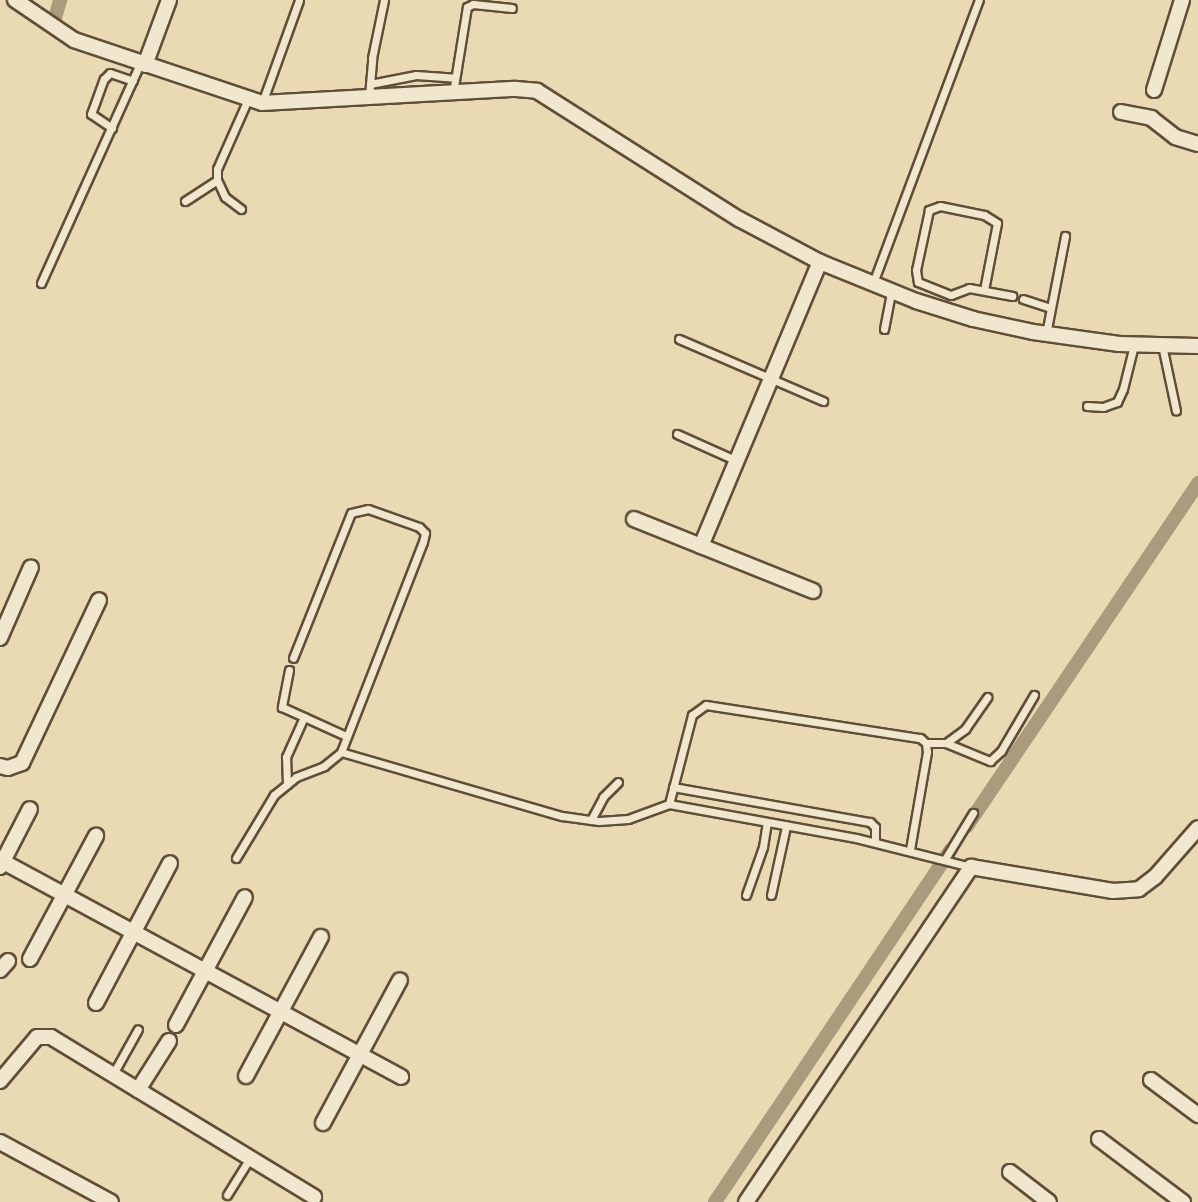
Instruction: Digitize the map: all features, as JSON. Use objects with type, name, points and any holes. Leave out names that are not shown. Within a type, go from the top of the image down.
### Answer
[{"type":"street","points":[[15,0],[59,33],[255,101],[454,85],[537,91],[684,187],[820,262],[891,291],[973,319],[1046,334],[1134,345],[1198,346]]},
{"type":"street","points":[[143,64],[169,0]]},
{"type":"street","points":[[1154,90],[1182,0]]},
{"type":"street","points":[[1121,112],[1151,118],[1175,137],[1198,144]]},
{"type":"street","points":[[701,546],[820,262]]},
{"type":"street","points":[[634,519],[813,591]]},
{"type":"street","points":[[0,638],[31,567]]},
{"type":"street","points":[[0,766],[8,768],[22,763],[99,600]]},
{"type":"street","points":[[30,809],[1,863],[64,893],[401,1077]]},
{"type":"street","points":[[746,1202],[968,866],[1113,891],[1139,889],[1155,877],[1198,828]]},
{"type":"street","points":[[30,959],[96,836]]},
{"type":"street","points":[[96,1003],[170,863]]},
{"type":"street","points":[[176,1025],[245,897]]},
{"type":"street","points":[[246,1076],[321,937]]},
{"type":"street","points":[[323,1123],[400,980]]},
{"type":"street","points":[[0,1081],[31,1043],[44,1035],[314,1197]]},
{"type":"street","points":[[138,1090],[169,1041]]},
{"type":"street","points":[[1151,1080],[1198,1115]]},
{"type":"street","points":[[1099,1139],[1183,1202]]},
{"type":"street","points":[[0,1142],[111,1202]]},
{"type":"street","points":[[1010,1172],[1049,1202]]},
{"type":"lane","points":[[241,209],[225,197],[217,180],[217,169],[255,101],[299,0]]},
{"type":"lane","points":[[369,91],[384,0]]},
{"type":"lane","points":[[873,284],[979,0]]},
{"type":"lane","points":[[454,85],[467,7],[512,8]]},
{"type":"lane","points":[[41,283],[143,64]]},
{"type":"lane","points":[[112,128],[91,114],[104,79],[110,73],[133,81]]},
{"type":"lane","points":[[185,201],[217,180]]},
{"type":"lane","points":[[984,290],[997,223],[984,215],[940,206],[929,210],[916,270],[918,282],[951,295],[969,288],[1012,296]]},
{"type":"lane","points":[[1046,334],[1065,236]]},
{"type":"lane","points":[[884,329],[891,291]]},
{"type":"lane","points":[[1023,299],[1051,308]]},
{"type":"lane","points":[[679,339],[823,401]]},
{"type":"lane","points":[[1087,406],[1117,402],[1134,345]]},
{"type":"lane","points":[[1162,345],[1176,411]]},
{"type":"lane","points":[[677,434],[737,461]]},
{"type":"lane","points":[[236,858],[274,795],[310,769],[324,766],[341,752],[425,533],[419,527],[368,509],[351,513],[293,658]]},
{"type":"lane","points":[[289,670],[280,704],[346,736]]},
{"type":"lane","points":[[669,804],[692,715],[706,705],[920,738],[926,743],[946,743],[982,761],[990,761],[1001,751],[1034,695]]},
{"type":"lane","points":[[946,743],[965,729],[987,697]]},
{"type":"lane","points":[[287,784],[286,757],[304,717]]},
{"type":"lane","points":[[910,849],[926,743]]},
{"type":"lane","points":[[341,752],[562,816],[591,820],[628,819],[669,804],[875,841],[968,866]]},
{"type":"lane","points":[[591,820],[603,797],[618,782]]},
{"type":"lane","points":[[673,787],[862,820],[875,827],[875,841]]},
{"type":"lane","points":[[949,860],[973,813]]},
{"type":"lane","points":[[746,895],[759,860],[767,822]]},
{"type":"lane","points":[[771,895],[786,826]]},
{"type":"lane","points":[[112,1076],[138,1029]]},
{"type":"lane","points":[[227,1195],[250,1158]]},
{"type":"waterway","points":[[55,18],[60,0]]},
{"type":"waterway","points":[[967,826],[1198,483]]},
{"type":"waterway","points":[[715,1202],[951,850]]}]
